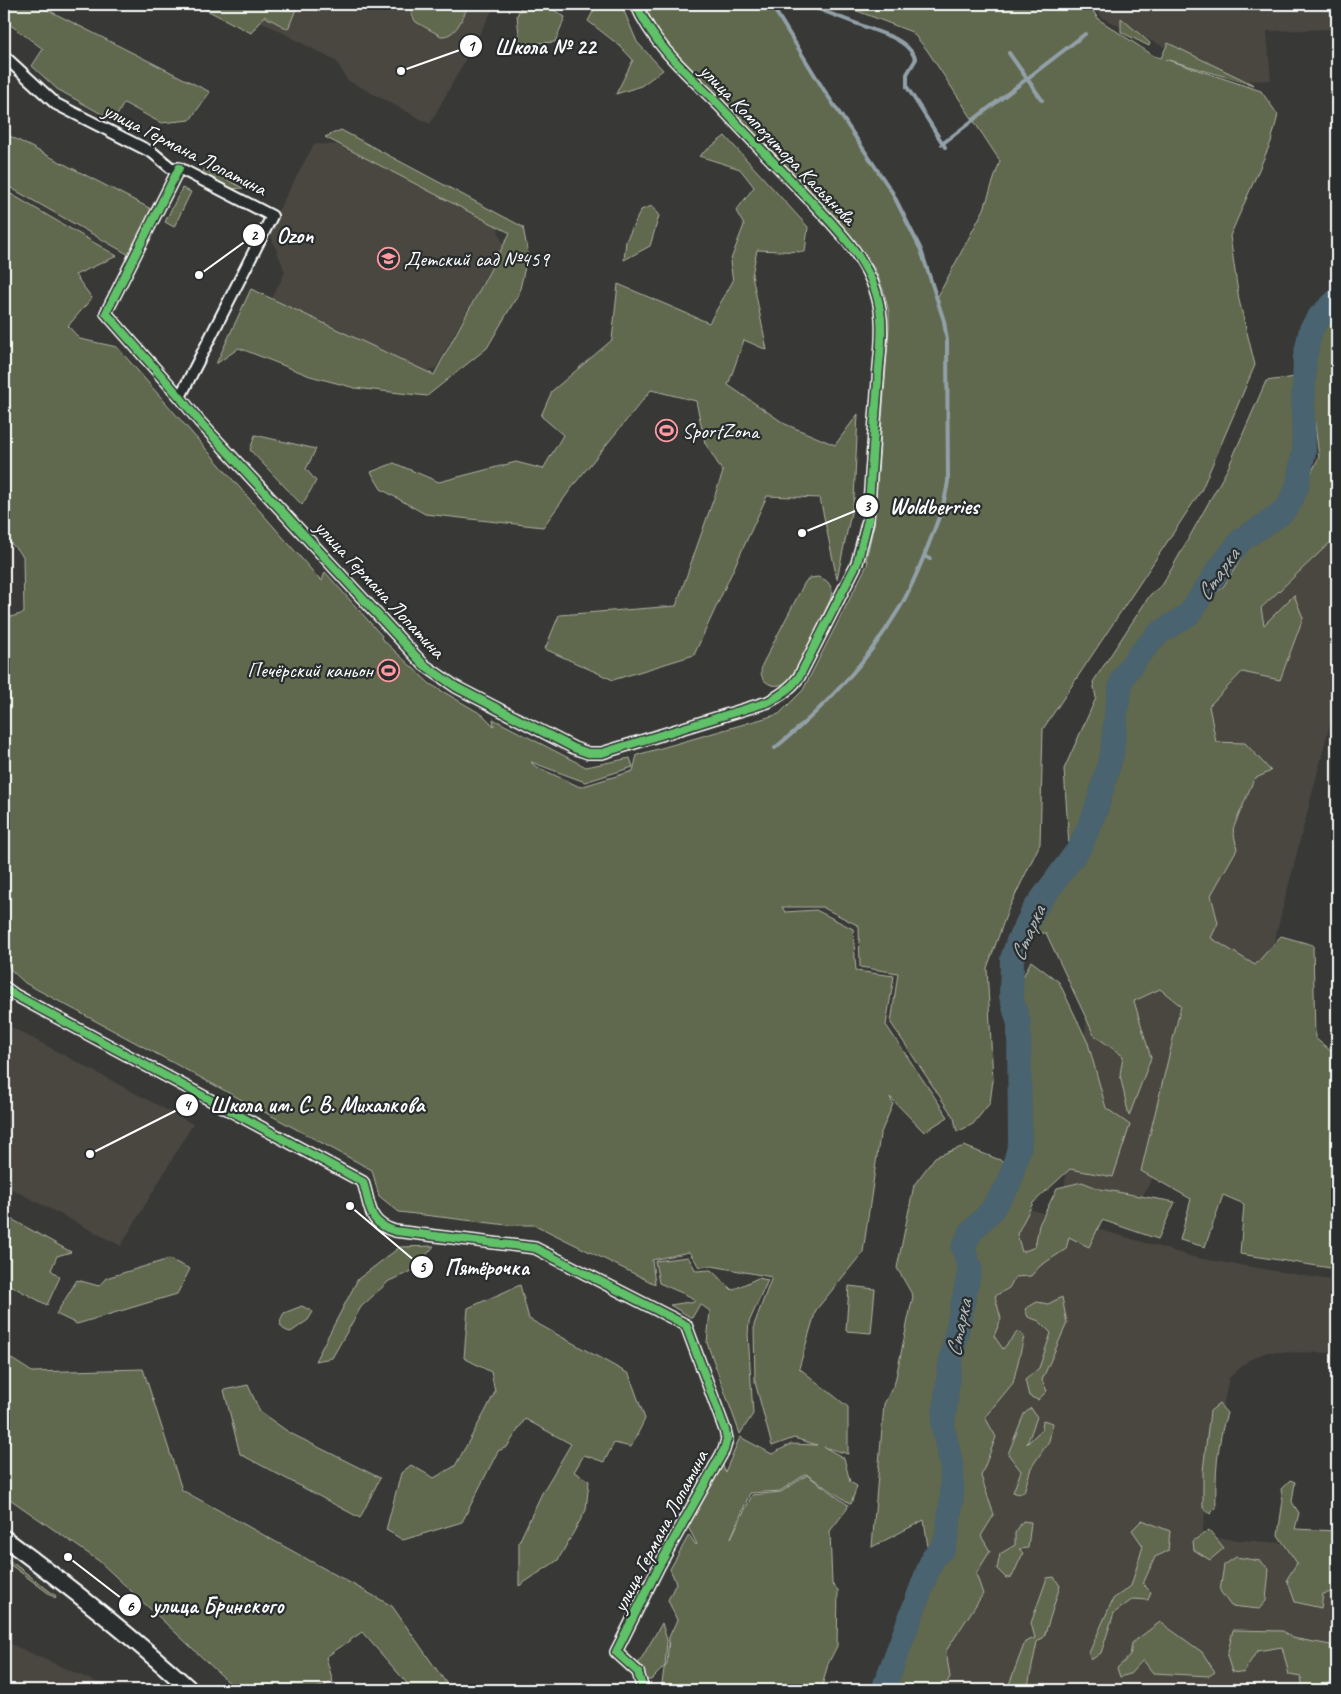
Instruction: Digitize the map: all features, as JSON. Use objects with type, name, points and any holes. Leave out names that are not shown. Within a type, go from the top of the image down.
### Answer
[{"type":"main road","points":[[4,1538],[72,1589],[158,1660],[191,1690]]},
{"type":"street","name":"улица Композитора Касьянова","points":[[636,4],[642,19],[658,43],[676,64],[717,103],[837,228],[868,272],[876,291],[882,325],[868,520],[857,563],[799,677],[792,687]]},
{"type":"street","name":"улица Германа Лопатина","points":[[4,56],[56,104],[153,154],[172,168],[179,168],[272,216],[180,397],[199,421],[424,665],[456,687],[574,748],[588,753],[602,753],[768,702],[792,687]]},
{"type":"street","points":[[179,168],[106,313],[180,397]]},
{"type":"street","name":"улица Германа Лопатина","points":[[4,987],[102,1043],[363,1182],[372,1217],[384,1228],[395,1231],[535,1248],[686,1325],[727,1439],[724,1450],[658,1566],[616,1652],[638,1672],[643,1690]]},
{"type":"shaded area","points":[[229,4],[496,4],[430,124],[347,80],[337,62]]},
{"type":"shaded area","points":[[1092,4],[1337,4],[1337,29],[1267,31],[1271,80],[1238,81],[1102,18]]},
{"type":"shaded area","name":"Детский сад №459","points":[[314,144],[346,145],[496,223],[503,245],[436,368],[417,375],[270,302],[285,272],[268,229]]},
{"type":"shaded area","points":[[1337,337],[1337,697],[1270,958],[1130,1220],[1063,1198],[1091,986],[1228,606],[1326,472]]},
{"type":"shaded area","points":[[4,1023],[193,1124],[121,1246],[4,1185]]},
{"type":"shaded area","points":[[1019,1206],[1197,1258],[1337,1281],[1337,1353],[1267,1352],[1249,1360],[1229,1378],[1212,1462],[1202,1537],[1337,1547],[1337,1690],[921,1690],[994,1253]]},
{"type":"shaded area","points":[[4,1641],[114,1690],[4,1690]]},
{"type":"green space","points":[[11,4],[36,4],[210,92],[190,120],[161,123],[124,103],[114,121],[57,89],[32,66],[43,49],[5,21]]},
{"type":"green space","points":[[195,4],[298,4],[288,29],[264,16],[251,33]]},
{"type":"green space","points":[[415,4],[469,4],[462,20],[455,29],[447,35],[441,36],[416,22],[411,14]]},
{"type":"green space","points":[[523,4],[550,4],[549,7],[565,17],[555,42],[520,44],[517,15]]},
{"type":"green space","points":[[597,4],[621,4],[637,42],[663,70],[641,86],[616,94],[633,60],[620,46],[588,21]]},
{"type":"green space","points":[[644,4],[771,4],[824,90],[892,192],[921,250],[937,298],[984,209],[1000,161],[927,50],[912,32],[839,4],[1089,4],[1098,19],[1154,56],[1161,58],[1168,43],[1254,85],[1165,59],[1261,91],[1278,115],[1271,142],[1230,236],[1239,300],[1255,365],[1201,491],[1043,729],[1040,844],[1008,910],[987,968],[993,1080],[990,1103],[973,1124],[957,1132],[954,1118],[891,1023],[898,973],[860,967],[859,926],[822,907],[782,907],[785,912],[816,910],[853,929],[856,971],[894,976],[886,1025],[948,1117],[924,1132],[890,1097],[893,1104],[880,1135],[863,1252],[816,1310],[799,1368],[848,1407],[848,1454],[824,1447],[844,1458],[850,1482],[857,1486],[851,1504],[806,1474],[780,1491],[750,1493],[731,1538],[752,1495],[781,1492],[807,1475],[848,1505],[830,1531],[832,1584],[838,1590],[837,1646],[828,1664],[821,1690],[661,1690],[664,1669],[667,1664],[669,1637],[677,1620],[668,1600],[676,1583],[670,1569],[689,1535],[697,1544],[686,1523],[670,1534],[718,1450],[725,1472],[740,1437],[772,1454],[791,1444],[817,1445],[794,1438],[772,1446],[755,1382],[754,1325],[772,1277],[712,1266],[700,1267],[689,1252],[652,1260],[655,1284],[535,1225],[507,1225],[399,1212],[379,1196],[372,1170],[25,983],[10,969],[4,953],[4,628],[7,618],[24,613],[23,556],[4,536],[4,190],[117,256],[75,275],[92,298],[68,326],[80,339],[117,347],[315,574],[322,581],[325,572],[382,636],[381,638],[430,684],[483,715],[494,726],[493,719],[586,767],[630,758],[633,767],[585,782],[531,762],[535,766],[580,787],[633,771],[637,755],[779,714],[803,690],[867,565],[868,560],[866,560],[874,524],[889,312],[875,269],[845,230],[680,59],[660,33]]},
{"type":"green space","points":[[1121,18],[1150,43],[1149,46],[1121,32]]},
{"type":"green space","points":[[341,130],[523,227],[528,254],[519,293],[487,348],[427,396],[355,388],[310,376],[239,348],[216,364],[251,289],[434,375],[510,233],[325,137]]},
{"type":"green space","points":[[4,133],[155,211],[131,256],[4,184]]},
{"type":"green space","points":[[725,136],[808,227],[805,252],[757,250],[752,275],[767,350],[744,340],[728,385],[785,424],[835,445],[858,414],[854,499],[837,579],[820,498],[767,496],[694,655],[613,680],[545,649],[559,615],[676,606],[723,472],[705,443],[696,401],[651,390],[576,482],[543,527],[425,514],[381,489],[371,472],[394,463],[439,482],[516,462],[543,469],[563,435],[541,416],[552,391],[612,340],[618,284],[709,323],[733,281],[730,262],[744,225],[736,211],[754,187],[740,169],[699,156]]},
{"type":"green space","points":[[205,168],[243,188],[231,189],[202,174]]},
{"type":"green space","points":[[182,188],[191,192],[174,227],[165,222]]},
{"type":"green space","points":[[652,206],[659,216],[650,246],[624,260],[626,241],[641,210]]},
{"type":"green space","points":[[1337,309],[1337,536],[1261,608],[1264,625],[1294,595],[1303,618],[1280,680],[1242,672],[1209,706],[1216,742],[1245,743],[1271,771],[1254,779],[1233,829],[1237,849],[1211,895],[1218,923],[1211,938],[1255,965],[1281,936],[1313,945],[1315,1038],[1337,1056],[1337,1269],[1240,1254],[1244,1204],[1223,1195],[1205,1247],[1180,1240],[1191,1199],[1141,1171],[1181,1006],[1160,989],[1134,1001],[1151,1058],[1129,1116],[1120,1075],[1123,1056],[1094,1035],[1046,933],[1028,933],[1059,884],[1069,846],[1064,769],[1096,698],[1093,682],[1150,595],[1163,584],[1228,468],[1266,381],[1295,377],[1299,451],[1284,502],[1242,532],[1183,611],[1153,630],[1119,675],[1115,698],[1124,693],[1133,671],[1171,632],[1223,587],[1248,548],[1288,522],[1319,457],[1313,407],[1317,343],[1328,317]]},
{"type":"green space","points":[[255,435],[316,449],[306,469],[316,481],[302,505],[250,450]]},
{"type":"green space","points":[[818,577],[825,580],[831,587],[831,598],[803,657],[790,678],[785,683],[779,685],[768,684],[762,676],[762,665],[805,582],[810,578]]},
{"type":"green space","points":[[1031,961],[1059,982],[1088,1043],[1106,1108],[1130,1125],[1113,1177],[1070,1169],[1033,1203],[1017,1234],[1022,1252],[1035,1247],[1039,1225],[1057,1188],[1082,1182],[1100,1189],[1175,1202],[1158,1239],[1102,1220],[1089,1247],[1069,1237],[1066,1249],[1040,1266],[1031,1276],[1015,1277],[1009,1288],[995,1296],[1001,1319],[994,1336],[1003,1349],[1018,1331],[1024,1337],[1013,1383],[985,1417],[996,1437],[981,1476],[994,1515],[981,1536],[990,1551],[976,1574],[983,1594],[946,1651],[950,1677],[943,1690],[876,1690],[879,1669],[920,1571],[928,1547],[924,1520],[872,1547],[884,1404],[895,1382],[913,1296],[897,1268],[914,1185],[935,1157],[964,1146],[1005,1162],[1010,1147],[1016,1113],[1015,993]]},
{"type":"green space","points":[[4,1215],[71,1252],[57,1256],[51,1270],[60,1277],[47,1305],[4,1282]]},
{"type":"green space","points":[[434,1246],[414,1270],[389,1281],[361,1307],[332,1358],[315,1361],[358,1279],[400,1247]]},
{"type":"green space","points":[[688,1257],[696,1271],[711,1270],[732,1290],[758,1278],[768,1280],[749,1322],[748,1334],[753,1414],[740,1434],[707,1343],[710,1311],[700,1304],[692,1318],[670,1305],[696,1301],[659,1283],[655,1261]]},
{"type":"green space","points":[[169,1259],[190,1269],[177,1294],[77,1324],[56,1314],[77,1280],[99,1286],[106,1278]]},
{"type":"green space","points":[[520,1285],[529,1319],[629,1374],[645,1419],[631,1447],[614,1443],[604,1462],[584,1455],[574,1472],[589,1481],[586,1510],[558,1560],[519,1586],[519,1542],[542,1493],[571,1444],[525,1419],[507,1447],[498,1451],[462,1522],[403,1540],[386,1530],[401,1473],[411,1465],[434,1478],[455,1466],[495,1392],[491,1372],[464,1358],[468,1308]]},
{"type":"green space","points":[[849,1286],[875,1289],[871,1333],[846,1331]]},
{"type":"green space","points":[[1062,1297],[1067,1323],[1042,1380],[1047,1391],[1038,1400],[1029,1396],[1025,1380],[1039,1368],[1051,1333],[1039,1321],[1028,1317],[1025,1309],[1037,1302],[1048,1304]]},
{"type":"green space","points":[[302,1306],[313,1312],[308,1320],[291,1332],[284,1329],[280,1322],[284,1313]]},
{"type":"green space","points":[[4,1354],[32,1372],[143,1369],[182,1490],[392,1606],[451,1690],[413,1690],[362,1632],[326,1657],[333,1682],[312,1690],[237,1690],[99,1561],[4,1495]]},
{"type":"green space","points":[[248,1385],[260,1412],[290,1433],[380,1478],[360,1518],[240,1454],[224,1390]]},
{"type":"green space","points":[[1219,1404],[1227,1413],[1217,1460],[1216,1508],[1210,1514],[1203,1508],[1203,1471],[1210,1411]]},
{"type":"green space","points":[[1031,1408],[1037,1417],[1027,1444],[1042,1429],[1043,1420],[1053,1423],[1049,1441],[1031,1468],[1024,1492],[1018,1494],[1013,1492],[1021,1471],[1008,1454],[1024,1414]]},
{"type":"green space","points":[[1290,1480],[1295,1482],[1292,1502],[1299,1513],[1295,1529],[1336,1531],[1337,1534],[1337,1591],[1323,1594],[1321,1608],[1295,1602],[1287,1579],[1297,1563],[1278,1535],[1283,1500],[1281,1489]]},
{"type":"green space","points":[[1142,1520],[1170,1531],[1168,1551],[1155,1557],[1143,1584],[1151,1592],[1148,1600],[1133,1599],[1114,1613],[1101,1653],[1091,1660],[1089,1653],[1113,1599],[1131,1586],[1143,1546],[1132,1530]]},
{"type":"green space","points":[[1023,1521],[1031,1522],[1028,1548],[1019,1549],[1023,1553],[1012,1577],[1006,1578],[997,1569],[1000,1554],[1015,1545],[1015,1533]]},
{"type":"green space","points":[[1209,1530],[1224,1548],[1210,1560],[1194,1550],[1193,1541]]},
{"type":"green space","points":[[4,1556],[56,1596],[55,1598],[4,1560]]},
{"type":"green space","points":[[1236,1557],[1260,1561],[1269,1569],[1266,1601],[1259,1609],[1231,1606],[1220,1591],[1224,1565]]},
{"type":"green space","points":[[1054,1577],[1060,1586],[1044,1637],[1037,1642],[1028,1686],[1025,1690],[1007,1690],[1025,1642],[1035,1638],[1031,1623],[1047,1578]]},
{"type":"green space","points":[[1160,1622],[1202,1652],[1215,1672],[1209,1676],[1153,1673],[1143,1660],[1130,1674],[1120,1677],[1117,1668],[1130,1656],[1132,1643]]},
{"type":"green space","points":[[662,1623],[667,1640],[665,1666],[651,1680],[638,1680],[637,1666]]},
{"type":"green space","points":[[1233,1630],[1283,1631],[1292,1638],[1331,1645],[1332,1680],[1321,1690],[1303,1690],[1301,1677],[1289,1675],[1282,1647],[1257,1651],[1243,1673],[1232,1672],[1227,1656]]},
{"type":"waterway","points":[[771,4],[824,90],[892,192],[921,250],[944,321],[947,341],[948,481],[940,514],[918,571],[902,604],[885,631],[842,685],[810,718],[775,748]]},
{"type":"waterway","points":[[805,4],[892,37],[909,49],[916,59],[907,74],[907,87],[945,147]]},
{"type":"waterway","points":[[942,144],[1085,34]]},
{"type":"waterway","points":[[1009,53],[1042,100]]},
{"type":"waterway","name":"Старка","points":[[883,1690],[933,1557],[943,1549],[947,1535],[952,1496],[952,1468],[943,1427],[949,1370],[970,1268],[963,1248],[970,1233],[991,1211],[1009,1184],[1020,1144],[1019,1024],[1011,996],[1012,959],[1018,941],[1035,908],[1080,847],[1096,810],[1112,754],[1122,679],[1137,657],[1158,634],[1189,614],[1221,566],[1242,539],[1281,514],[1290,503],[1297,487],[1304,451],[1305,357],[1311,329],[1320,316],[1337,300]]},
{"type":"waterway","points":[[924,556],[930,559]]},
{"type":"cycle path","points":[[179,168],[106,313],[199,421],[424,665],[456,687],[574,748],[588,753],[602,753],[768,702],[785,691],[799,677],[857,563],[868,520],[881,346],[880,310],[871,279],[844,237],[672,58],[652,33],[636,4]]},
{"type":"cycle path","points":[[4,987],[15,995],[363,1182],[369,1206],[375,1218],[386,1228],[395,1231],[535,1248],[686,1325],[727,1439],[724,1450],[659,1566],[616,1652],[638,1672],[643,1690]]},
{"type":"place","name":"Школа № 22","points":[[401,71]]},
{"type":"place","name":"Детский сад №459","points":[[388,259]]},
{"type":"place","name":"Ozon","points":[[199,275]]},
{"type":"place","name":"SportZona","points":[[666,431]]},
{"type":"place","name":"Woldberries","points":[[802,533]]},
{"type":"place","name":"Печёрский каньон","points":[[389,670]]},
{"type":"place","name":"Школа им. С. В. Михалкова","points":[[90,1154]]},
{"type":"place","name":"Пятёрочка","points":[[350,1206]]},
{"type":"place","name":"улица Бринского","points":[[68,1557]]}]
